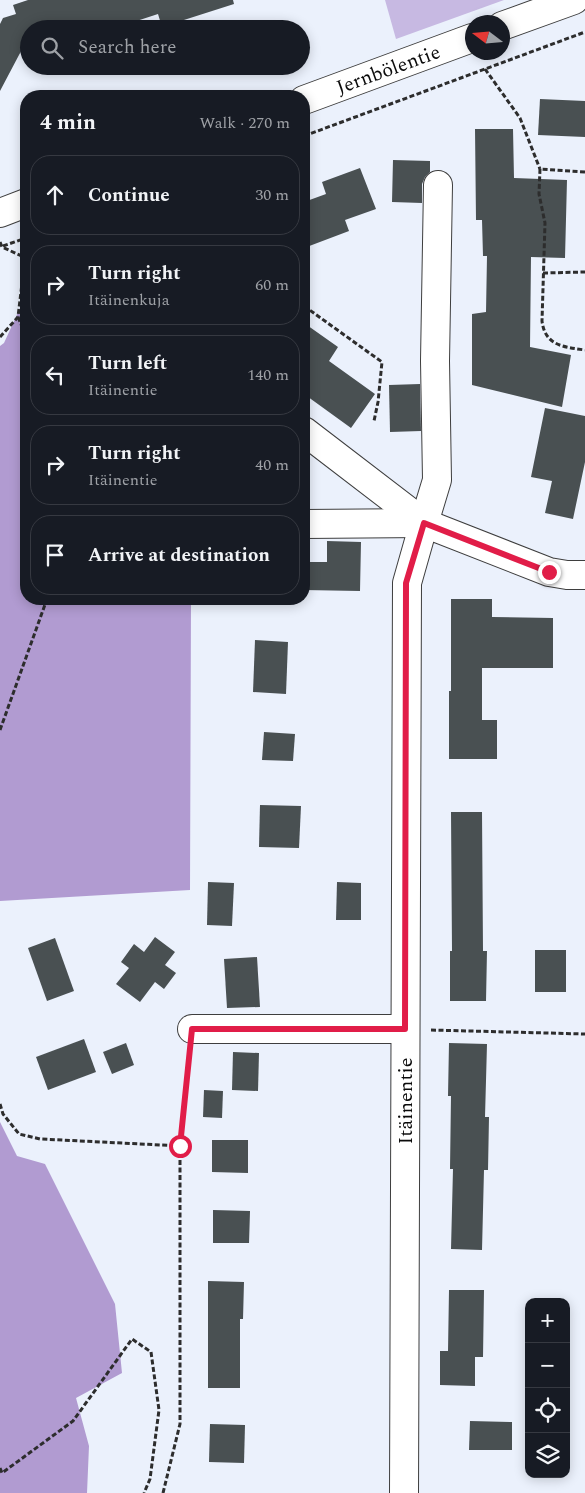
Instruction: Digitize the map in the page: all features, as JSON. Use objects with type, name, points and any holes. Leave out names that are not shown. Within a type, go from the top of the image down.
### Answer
[{"type":"street","points":[[510,23],[574,0]]},
{"type":"street","name":"Jernbölentie","points":[[310,98],[465,41]]},
{"type":"street","name":"Itäinentie","points":[[404,1493],[406,583],[436,480],[435,361],[438,185]]},
{"type":"street","points":[[0,213],[20,205]]},
{"type":"street","points":[[310,436],[424,523],[549,572],[585,575]]},
{"type":"street","points":[[310,524],[424,523]]},
{"type":"street","points":[[192,1029],[405,1029]]},
{"type":"path","points":[[310,134],[585,32]]},
{"type":"path","points":[[485,69],[520,118],[540,169],[539,194],[545,223],[543,330],[556,344],[585,350]]},
{"type":"path","points":[[540,169],[585,172]]},
{"type":"path","points":[[1,247],[20,240]]},
{"type":"path","points":[[0,242],[1,247]]},
{"type":"path","points":[[1,247],[20,255]]},
{"type":"path","points":[[543,273],[585,272]]},
{"type":"path","points":[[20,302],[18,317],[20,322]]},
{"type":"path","points":[[310,310],[382,362],[374,421]]},
{"type":"path","points":[[0,337],[18,317]]},
{"type":"path","points":[[0,730],[45,605]]},
{"type":"path","points":[[163,1493],[180,1424],[180,1146],[192,1029]]},
{"type":"path","points":[[405,1029],[585,1034]]},
{"type":"path","points":[[0,1104],[3,1114],[19,1134],[40,1140],[180,1146]]},
{"type":"path","points":[[0,1468],[2,1473],[72,1421],[132,1339],[151,1352],[159,1410],[150,1479],[144,1493]]},
{"type":"shaded area","points":[[385,0],[504,0],[396,39]]},
{"type":"shaded area","points":[[20,308],[20,605],[191,605],[190,890],[0,901],[0,346],[4,343]]},
{"type":"shaded area","points":[[0,1122],[17,1156],[45,1164],[115,1304],[122,1373],[76,1398],[89,1446],[87,1493],[0,1493]]},
{"type":"building","points":[[28,0],[233,0],[234,4],[184,20],[160,20],[158,14],[140,20],[20,20],[20,53],[0,91],[0,24],[3,18],[16,14],[13,5]]},
{"type":"building","points":[[540,99],[585,101],[585,137],[538,135]]},
{"type":"building","points":[[475,129],[513,129],[514,178],[567,180],[565,258],[531,257],[530,347],[571,355],[562,407],[472,385],[472,314],[486,312],[487,256],[483,256],[482,220],[476,220]]},
{"type":"building","points":[[393,160],[430,161],[430,172],[422,184],[422,203],[392,202]]},
{"type":"building","points":[[360,168],[376,209],[345,220],[349,231],[310,246],[310,200],[326,194],[322,182]]},
{"type":"building","points":[[310,327],[338,347],[329,361],[375,394],[351,428],[310,398]]},
{"type":"building","points":[[420,384],[421,431],[390,432],[389,385]]},
{"type":"building","points":[[545,408],[585,416],[585,462],[573,519],[545,513],[552,481],[531,477]]},
{"type":"building","points":[[327,541],[361,542],[360,591],[310,590],[310,562],[327,562]]},
{"type":"building","points":[[451,599],[492,599],[492,617],[553,618],[553,668],[482,668],[482,720],[497,720],[497,759],[449,759]]},
{"type":"building","points":[[255,640],[288,642],[286,694],[253,692]]},
{"type":"building","points":[[264,732],[295,734],[293,761],[262,760]]},
{"type":"building","points":[[260,805],[301,806],[299,848],[259,847]]},
{"type":"building","points":[[451,812],[482,812],[483,951],[487,951],[486,1001],[450,1001],[450,951],[452,951]]},
{"type":"building","points":[[208,882],[234,883],[232,926],[207,925]]},
{"type":"building","points":[[337,882],[361,883],[361,920],[336,920]]},
{"type":"building","points":[[155,937],[175,952],[165,965],[176,973],[164,989],[155,982],[140,1002],[116,984],[129,968],[121,962],[134,944],[144,952]]},
{"type":"building","points":[[55,938],[74,991],[47,1001],[28,948]]},
{"type":"building","points":[[535,950],[566,950],[566,992],[535,992]]},
{"type":"building","points":[[257,957],[260,1007],[227,1008],[224,959]]},
{"type":"building","points":[[84,1039],[96,1072],[48,1090],[36,1057]]},
{"type":"building","points":[[126,1043],[134,1065],[112,1074],[103,1052]]},
{"type":"building","points":[[449,1043],[487,1044],[485,1117],[489,1117],[488,1170],[484,1170],[482,1250],[451,1249],[453,1169],[450,1169],[451,1096],[448,1096]]},
{"type":"building","points":[[233,1052],[259,1053],[258,1091],[232,1090]]},
{"type":"building","points":[[204,1090],[223,1091],[222,1118],[203,1117]]},
{"type":"building","points":[[212,1140],[248,1140],[248,1173],[212,1172]]},
{"type":"building","points":[[213,1210],[250,1211],[249,1243],[213,1243]]},
{"type":"building","points":[[208,1281],[244,1282],[243,1319],[240,1319],[240,1388],[208,1388]]},
{"type":"building","points":[[449,1290],[484,1290],[483,1357],[475,1357],[475,1386],[440,1385],[440,1351],[448,1351]]},
{"type":"building","points":[[470,1421],[512,1422],[512,1450],[469,1450]]},
{"type":"building","points":[[210,1424],[245,1425],[244,1463],[209,1462]]},
{"type":"route","points":[[180,1146],[192,1029],[405,1029],[406,583],[424,523],[549,572]]}]
